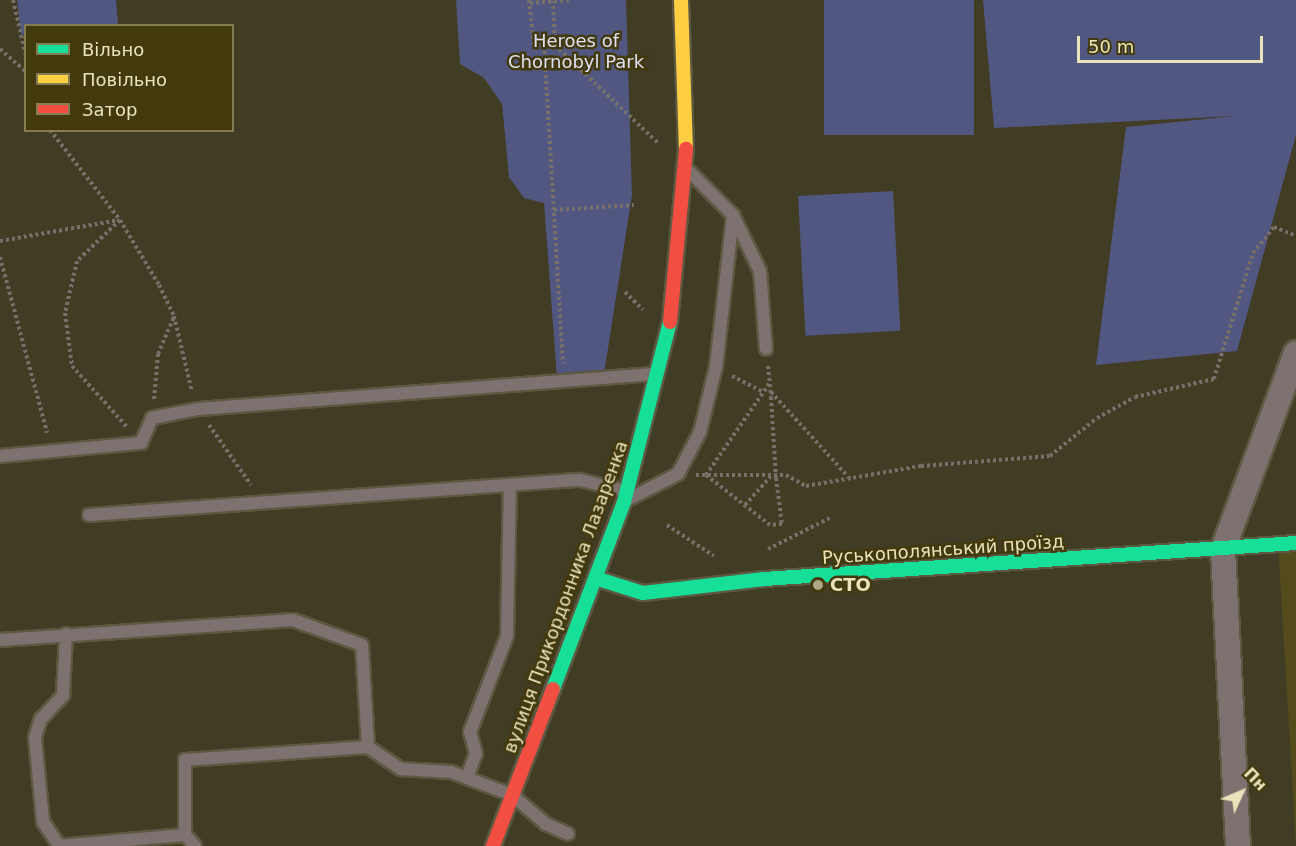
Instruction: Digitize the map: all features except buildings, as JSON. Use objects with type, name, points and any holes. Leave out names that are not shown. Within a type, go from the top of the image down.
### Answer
[{"type":"street","name":"вулиця Прикордонника Лазаренка","points":[[493,846],[626,497],[660,374],[676,287],[687,169],[681,0]]},
{"type":"street","points":[[1238,846],[1223,549],[1296,353]]},
{"type":"street","name":"Руськополянський проїзд","points":[[595,578],[643,593],[764,579],[1296,543]]},
{"type":"lane","points":[[687,169],[733,215],[760,271],[766,349]]},
{"type":"lane","points":[[89,514],[591,480],[626,497],[678,474],[700,432],[716,368],[733,215]]},
{"type":"lane","points":[[0,456],[51,449],[141,443],[152,418],[198,410],[660,374]]},
{"type":"lane","points":[[467,777],[476,754],[470,732],[507,636],[510,485]]},
{"type":"lane","points":[[0,640],[275,618],[312,626],[362,645],[368,747]]},
{"type":"lane","points":[[66,634],[63,695],[41,719],[35,737],[43,822],[58,845],[185,835]]},
{"type":"lane","points":[[195,846],[185,835],[185,760],[368,747],[401,769],[467,777],[512,795],[546,824],[568,834]]},
{"type":"path","points":[[13,0],[24,47]]},
{"type":"path","points":[[571,0],[530,2],[534,46],[555,45],[687,169]]},
{"type":"path","points":[[553,1],[555,45]]},
{"type":"path","points":[[544,45],[564,380]]},
{"type":"path","points":[[0,49],[24,70]]},
{"type":"path","points":[[52,132],[120,220],[174,316],[198,410],[263,502]]},
{"type":"path","points":[[554,210],[634,205]]},
{"type":"path","points":[[0,242],[120,220]]},
{"type":"path","points":[[120,220],[77,261],[65,313],[72,366],[141,443]]},
{"type":"path","points":[[678,474],[776,478],[786,475],[806,486],[921,466],[1050,456],[1097,418],[1135,397],[1214,379],[1253,253],[1274,227],[1296,236]]},
{"type":"path","points":[[0,257],[51,449]]},
{"type":"path","points":[[152,418],[159,354],[174,316]]},
{"type":"path","points":[[706,475],[770,525],[782,524],[766,349]]},
{"type":"path","points":[[706,475],[769,384]]},
{"type":"path","points":[[771,392],[851,480]]},
{"type":"path","points":[[745,505],[770,477]]},
{"type":"shaded area","points":[[1296,541],[1296,846],[1278,542]]},
{"type":"green space","points":[[17,0],[116,0],[118,24],[24,24],[24,35],[21,34]]},
{"type":"green space","name":"Heroes of Chornobyl Park","points":[[456,0],[626,0],[632,195],[604,374],[557,378],[544,203],[524,198],[509,177],[502,104],[484,78],[460,64]]},
{"type":"green space","points":[[824,0],[974,0],[974,135],[824,135]]},
{"type":"green space","points":[[983,0],[1296,0],[1296,135],[1237,351],[1096,365],[1126,127],[1235,116],[994,128]]},
{"type":"green space","points":[[893,191],[900,331],[805,336],[798,196]]},
{"type":"traffic: fast","points":[[553,689],[624,502],[670,322]]},
{"type":"traffic: fast","points":[[595,578],[643,593],[764,579],[1296,543]]},
{"type":"traffic: slow","points":[[681,0],[686,149]]},
{"type":"traffic: jam","points":[[670,322],[686,149]]},
{"type":"traffic: jam","points":[[493,846],[553,689]]},
{"type":"place","name":"СТО","points":[[818,585]]}]
